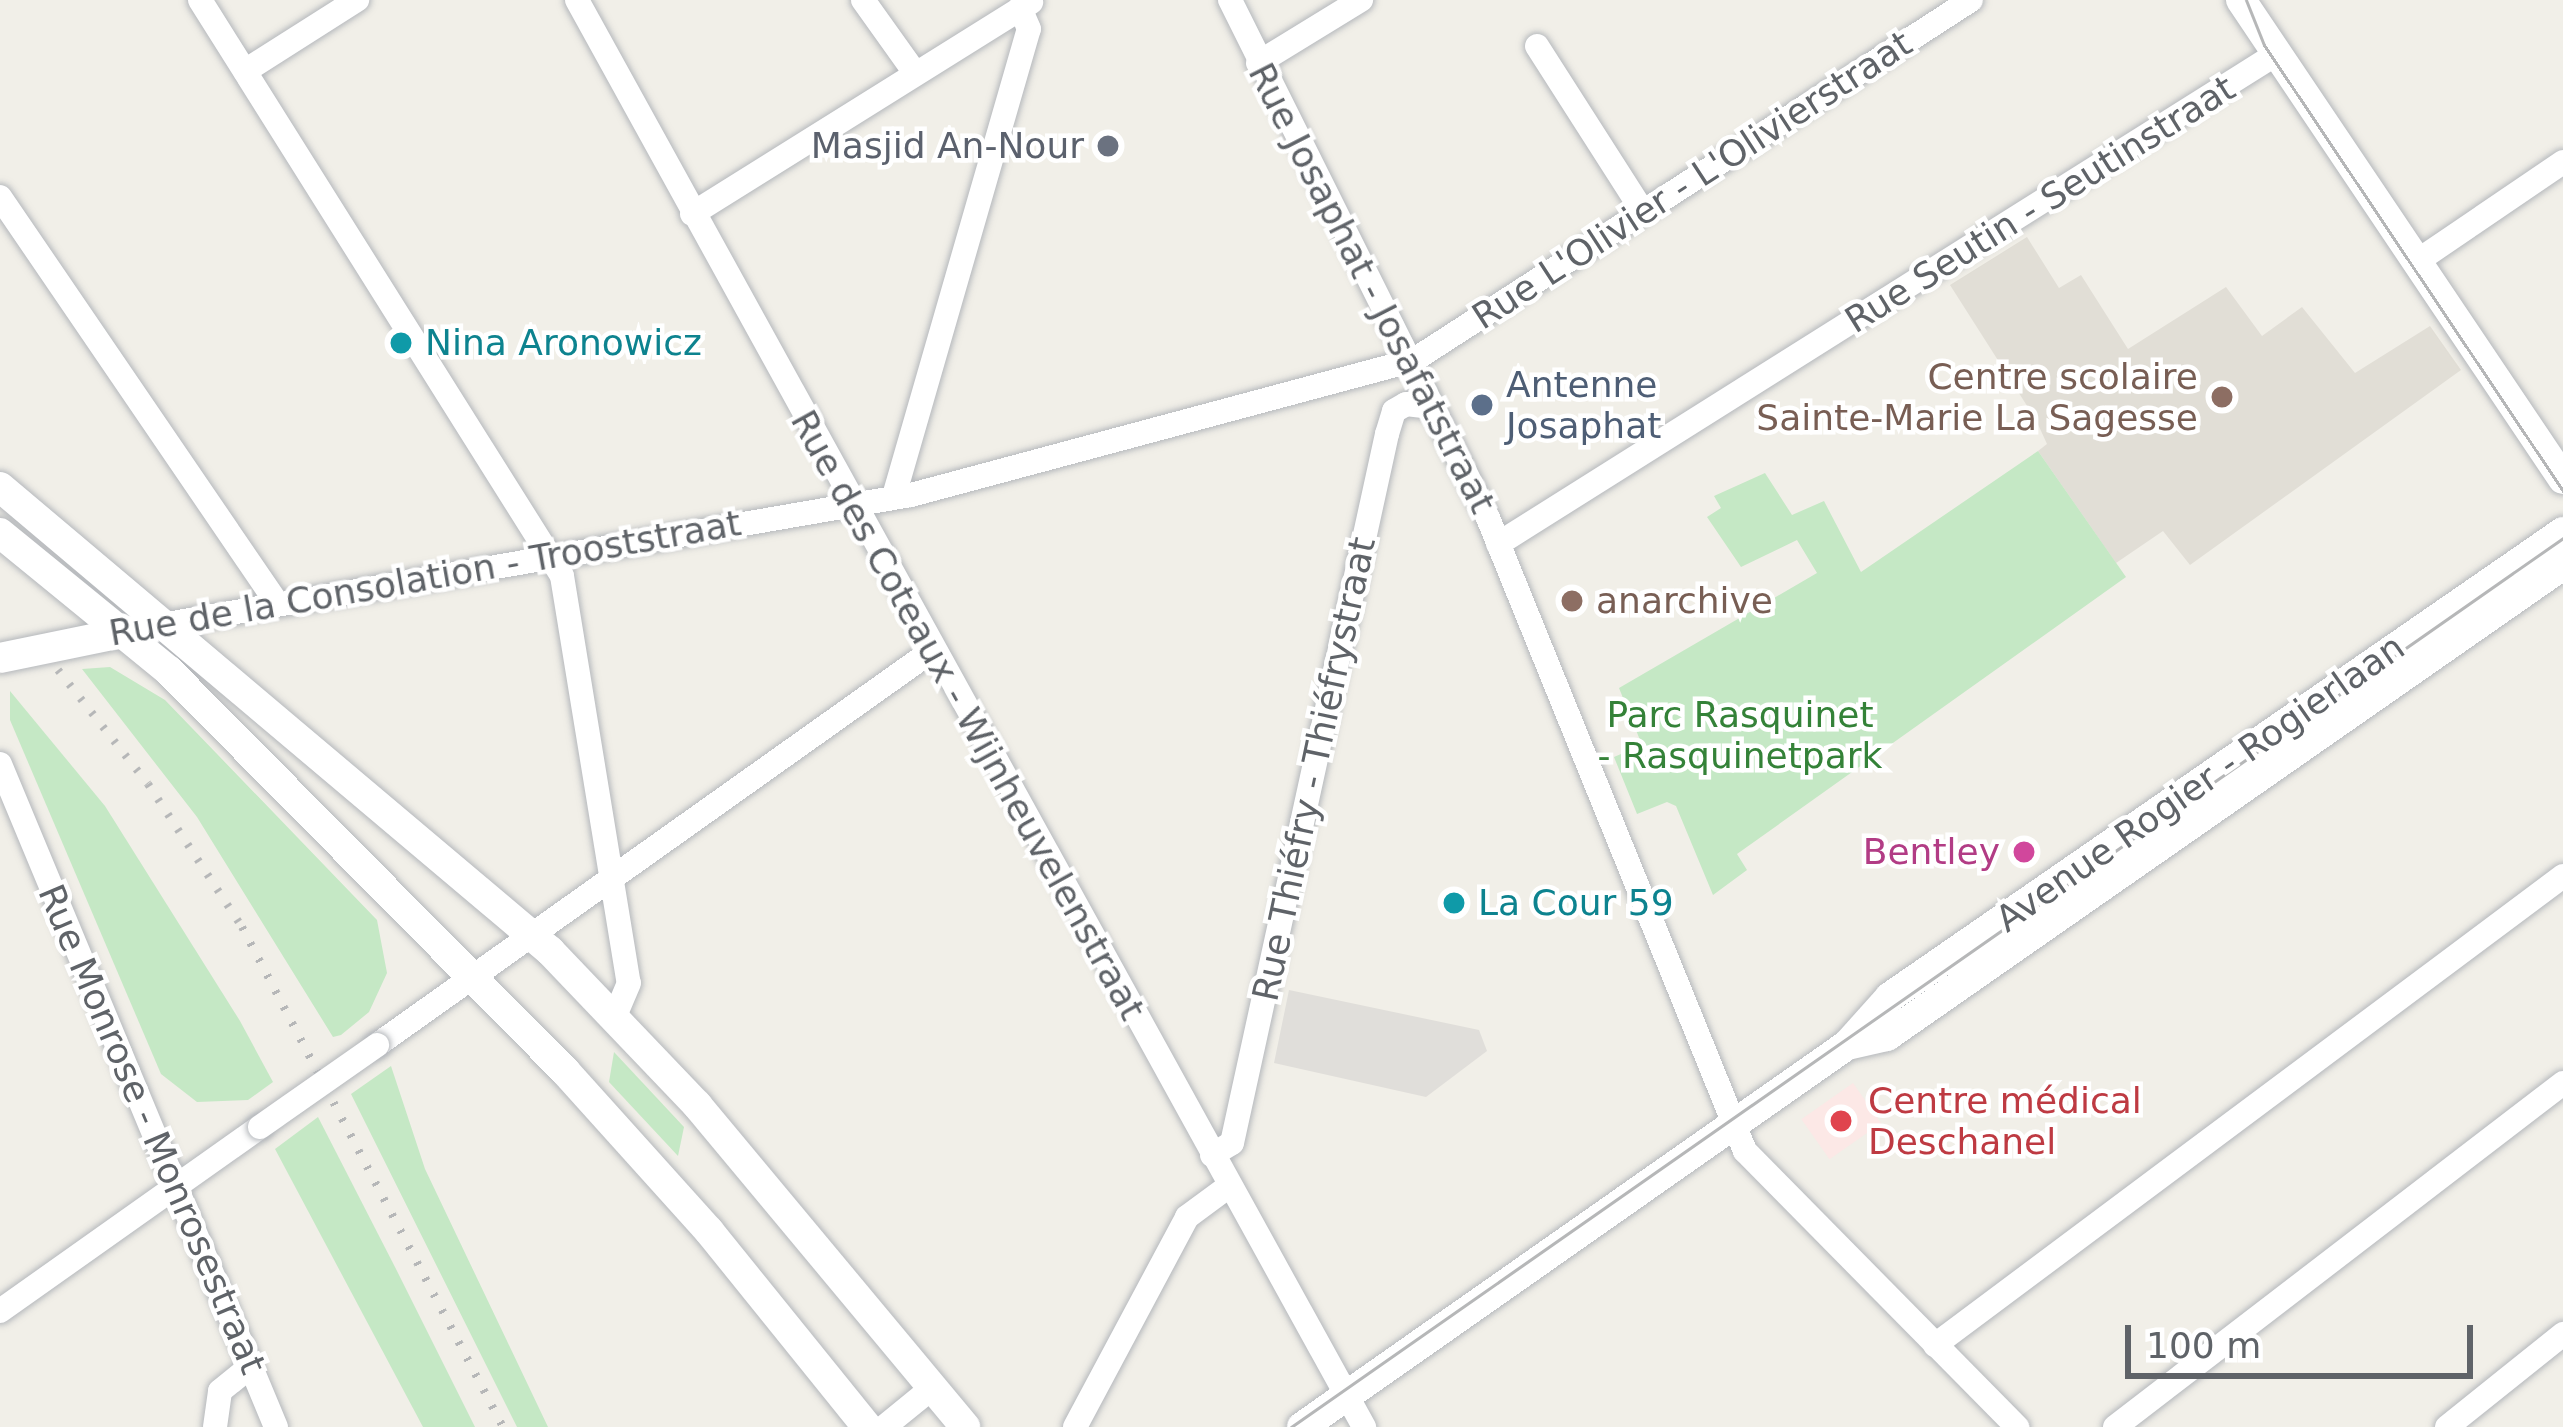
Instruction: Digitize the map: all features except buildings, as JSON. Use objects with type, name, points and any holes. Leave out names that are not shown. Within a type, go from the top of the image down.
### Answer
[{"type":"street","points":[[200,0],[562,576],[629,983],[615,1016]]},
{"type":"street","points":[[245,71],[357,0]]},
{"type":"street","name":"Rue des Coteaux - Wijnheuvelenstraat","points":[[577,0],[1364,1427]]},
{"type":"street","points":[[863,0],[915,73]]},
{"type":"street","name":"Rue Josaphat - Josafatstraat","points":[[1230,0],[1258,63],[1414,360],[1498,544],[1733,1124],[1753,1161],[2018,1427]]},
{"type":"street","points":[[1258,63],[1361,0]]},
{"type":"street","name":"Rue L'Olivier - L'Olivierstraat","points":[[894,496],[1414,360],[1971,0]]},
{"type":"street","points":[[2242,0],[2563,479]]},
{"type":"street","points":[[692,214],[1027,4],[1029,28],[894,496]]},
{"type":"street","points":[[1537,46],[1642,210]]},
{"type":"street","name":"Rue Seutin - Seutinstraat","points":[[1498,544],[2276,54]]},
{"type":"street","points":[[2416,262],[2563,162]]},
{"type":"street","points":[[0,197],[275,600]]},
{"type":"street","name":"Rue Thiéfry - Thiéfrystraat","points":[[1212,1155],[1232,1143],[1387,434],[1394,411],[1406,404],[1432,407]]},
{"type":"street","points":[[0,487],[531,934],[615,1016],[965,1427]]},
{"type":"street","name":"Rue de la Consolation - Trooststraat","points":[[0,658],[275,600],[894,496]]},
{"type":"street","name":"Avenue Rogier - Rogierlaan","points":[[1302,1427],[1847,1046],[1891,997],[2563,532]]},
{"type":"street","points":[[0,533],[170,671],[470,976],[640,1152],[867,1427]]},
{"type":"street","name":"Avenue Rogier - Rogierlaan","points":[[1847,1046],[1887,1036],[2563,566]]},
{"type":"street","points":[[0,1311],[933,650]]},
{"type":"street","name":"Rue Monrose - Monrosestraat","points":[[0,764],[276,1427]]},
{"type":"street","points":[[1935,1345],[2563,875]]},
{"type":"street","points":[[2114,1427],[2563,1084]]},
{"type":"street","points":[[1075,1427],[1101,1389],[1186,1217],[1229,1186]]},
{"type":"street","points":[[2447,1427],[2563,1334]]},
{"type":"street","points":[[215,1427],[220,1391],[251,1366]]},
{"type":"street","points":[[884,1427],[932,1388]]},
{"type":"street","points":[[1097,1427],[1101,1389]]},
{"type":"shaded area","name":"Centre scolaire Sainte-Marie La Sagesse","points":[[2027,237],[2059,288],[2081,275],[2128,349],[2226,287],[2262,336],[2302,307],[2355,373],[2430,326],[2461,370],[2190,565],[2163,531],[2116,563],[2038,451],[2047,444],[2036,420],[1950,285]]},
{"type":"shaded area","points":[[1289,990],[1479,1030],[1487,1051],[1426,1097],[1274,1063]]},
{"type":"shaded area","name":"Centre médical Deschanel","points":[[1853,1083],[1881,1123],[1829,1159],[1801,1119]]},
{"type":"green space","name":"Parc Rasquinet - Rasquinetpark","points":[[2038,451],[2126,577],[1737,854],[1747,870],[1713,895],[1676,806],[1667,802],[1637,814],[1614,757],[1642,745],[1619,688],[1817,573],[1797,540],[1741,567],[1707,517],[1721,508],[1714,496],[1765,473],[1792,515],[1824,501],[1861,572]]},
{"type":"green space","points":[[110,667],[165,700],[377,920],[387,973],[369,1012],[341,1035],[333,1037],[197,817],[82,669]]},
{"type":"green space","points":[[10,691],[105,806],[240,1021],[273,1082],[248,1100],[197,1102],[161,1074],[10,720]]},
{"type":"green space","points":[[614,1052],[684,1127],[678,1156],[609,1082]]},
{"type":"green space","points":[[391,1066],[425,1169],[548,1427],[517,1427],[351,1094]]},
{"type":"green space","points":[[318,1117],[475,1427],[423,1427],[275,1149]]},
{"type":"tram line","points":[[2246,0],[2264,45],[2563,491]]},
{"type":"tram line","points":[[1291,1427],[2563,538]]},
{"type":"railway","points":[[58,670],[148,784],[242,927],[503,1427]]},
{"type":"place","name":"Masjid An-Nour","points":[[1108,146]]},
{"type":"place","name":"Nina Aronowicz","points":[[401,343]]},
{"type":"place","name":"Centre scolaire Sainte-Marie La Sagesse","points":[[2222,397]]},
{"type":"place","name":"Antenne Josaphat","points":[[1482,405]]},
{"type":"place","name":"anarchive","points":[[1572,601]]},
{"type":"place","name":"Bentley","points":[[2024,852]]},
{"type":"place","name":"La Cour 59","points":[[1454,903]]},
{"type":"place","name":"Centre médical Deschanel","points":[[1841,1121]]}]
